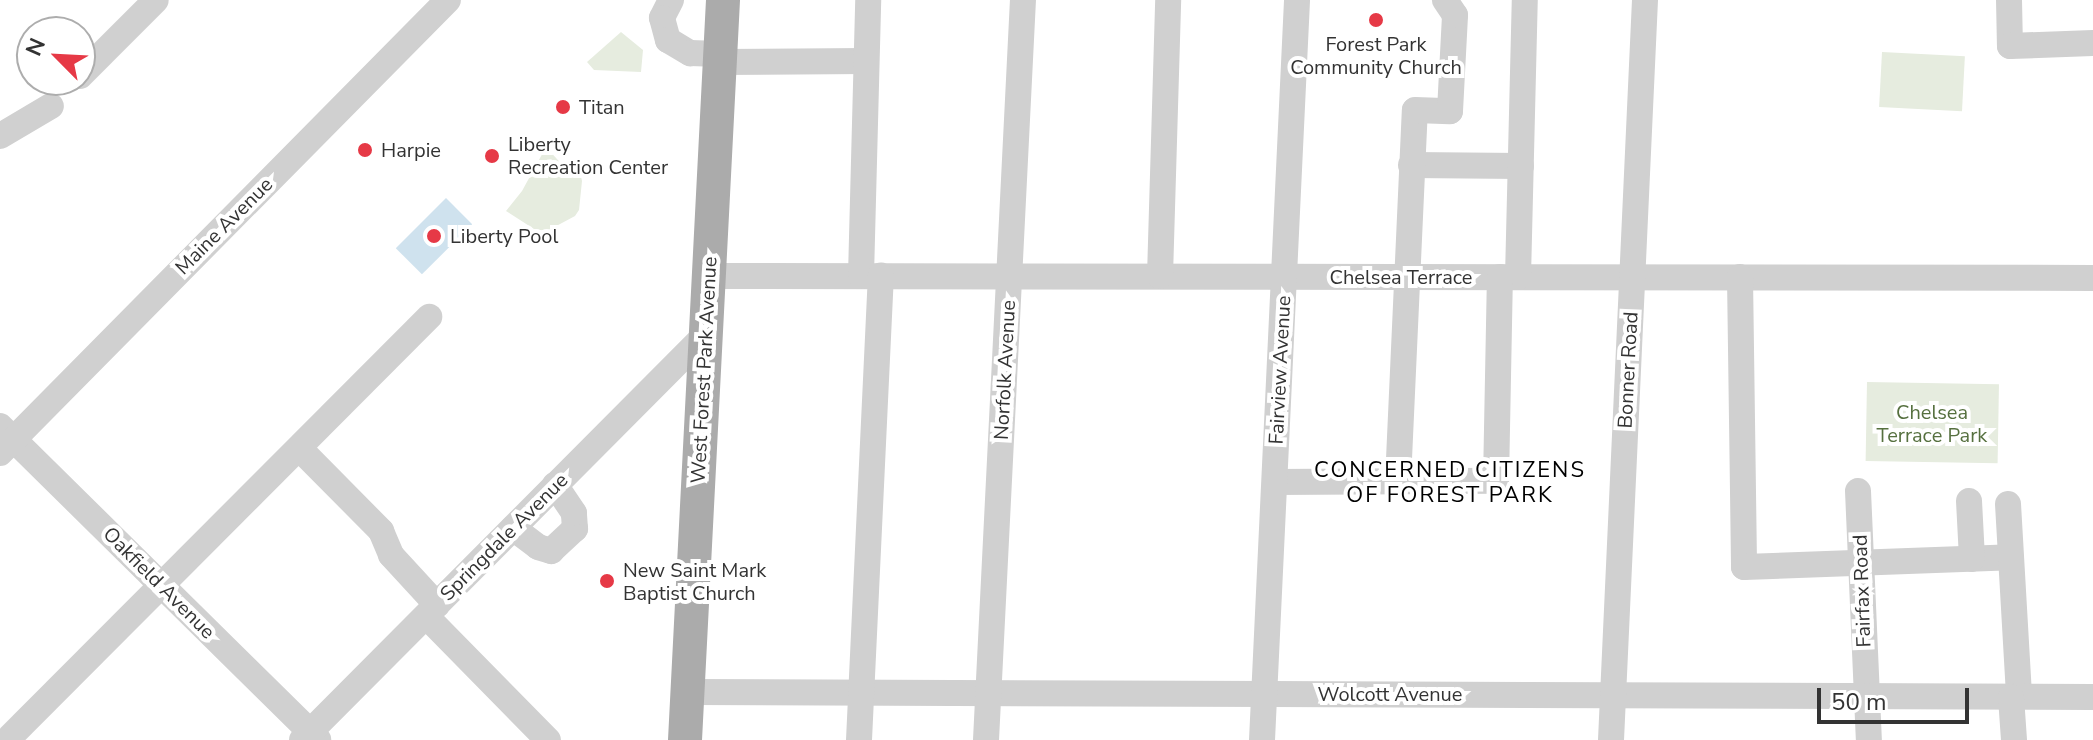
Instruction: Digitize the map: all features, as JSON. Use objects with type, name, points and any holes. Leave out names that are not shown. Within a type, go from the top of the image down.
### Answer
[{"type":"main road","name":"West Forest Park Avenue","points":[[685,740],[723,0]]},
{"type":"street","points":[[96,60],[156,0]]},
{"type":"street","name":"Maine Avenue","points":[[5,439],[448,0]]},
{"type":"street","points":[[671,0],[662,18],[668,40],[690,53],[720,58],[866,61]]},
{"type":"street","points":[[859,740],[871,276],[866,61],[868,0]]},
{"type":"street","name":"Norfolk Avenue","points":[[986,740],[1023,0]]},
{"type":"street","points":[[1160,276],[1168,0]]},
{"type":"street","name":"Fairview Avenue","points":[[1262,740],[1297,0]]},
{"type":"street","points":[[1398,481],[1415,110],[1450,111],[1455,15],[1445,0]]},
{"type":"street","points":[[1275,482],[1496,481],[1509,277],[1521,166],[1525,0]]},
{"type":"street","name":"Bonner Road","points":[[1611,740],[1645,0]]},
{"type":"street","points":[[2009,0],[2010,46],[2093,43]]},
{"type":"street","points":[[0,136],[57,96]]},
{"type":"street","points":[[1411,165],[1521,166]]},
{"type":"street","name":"Chelsea Terrace","points":[[709,276],[2093,278]]},
{"type":"street","points":[[1740,277],[1744,567],[2011,557]]},
{"type":"street","points":[[14,738],[429,317]]},
{"type":"street","name":"Springdale Avenue","points":[[310,737],[431,610],[706,334]]},
{"type":"street","name":"Oakfield Avenue","points":[[5,439],[161,586],[310,737]]},
{"type":"street","points":[[299,448],[381,531],[391,555],[431,610],[548,740]]},
{"type":"street","points":[[513,528],[538,547],[551,551],[575,529],[574,513],[555,485]]},
{"type":"street","name":"Fairfax Road","points":[[1858,491],[1869,740]]},
{"type":"street","points":[[1969,501],[1972,559]]},
{"type":"street","points":[[2008,504],[2014,740]]},
{"type":"street","name":"Wolcott Avenue","points":[[688,692],[2093,697]]},
{"type":"green space","points":[[621,32],[643,50],[641,72],[594,70],[587,62]]},
{"type":"green space","points":[[1882,52],[1965,56],[1962,111],[1879,107]]},
{"type":"green space","points":[[546,147],[567,170],[580,172],[582,181],[579,210],[575,216],[547,231],[534,229],[506,211],[522,191]]},
{"type":"green space","name":"Chelsea Terrace Park","points":[[1867,382],[1999,384],[1998,463],[1866,461]]},
{"type":"water","name":"Liberty Pool","points":[[446,198],[472,224],[422,274],[396,248]]},
{"type":"place","name":"Forest Park Community Church","points":[[1376,20]]},
{"type":"place","name":"Titan","points":[[563,107]]},
{"type":"place","name":"Harpie","points":[[365,150]]},
{"type":"place","name":"Liberty Recreation Center","points":[[492,156]]},
{"type":"place","name":"Liberty Pool","points":[[434,236]]},
{"type":"place","name":"New Saint Mark Baptist Church","points":[[607,581]]},
{"type":"district","name":"CONCERNED CITIZENS OF FOREST PARK","points":[[1450,482]]}]
